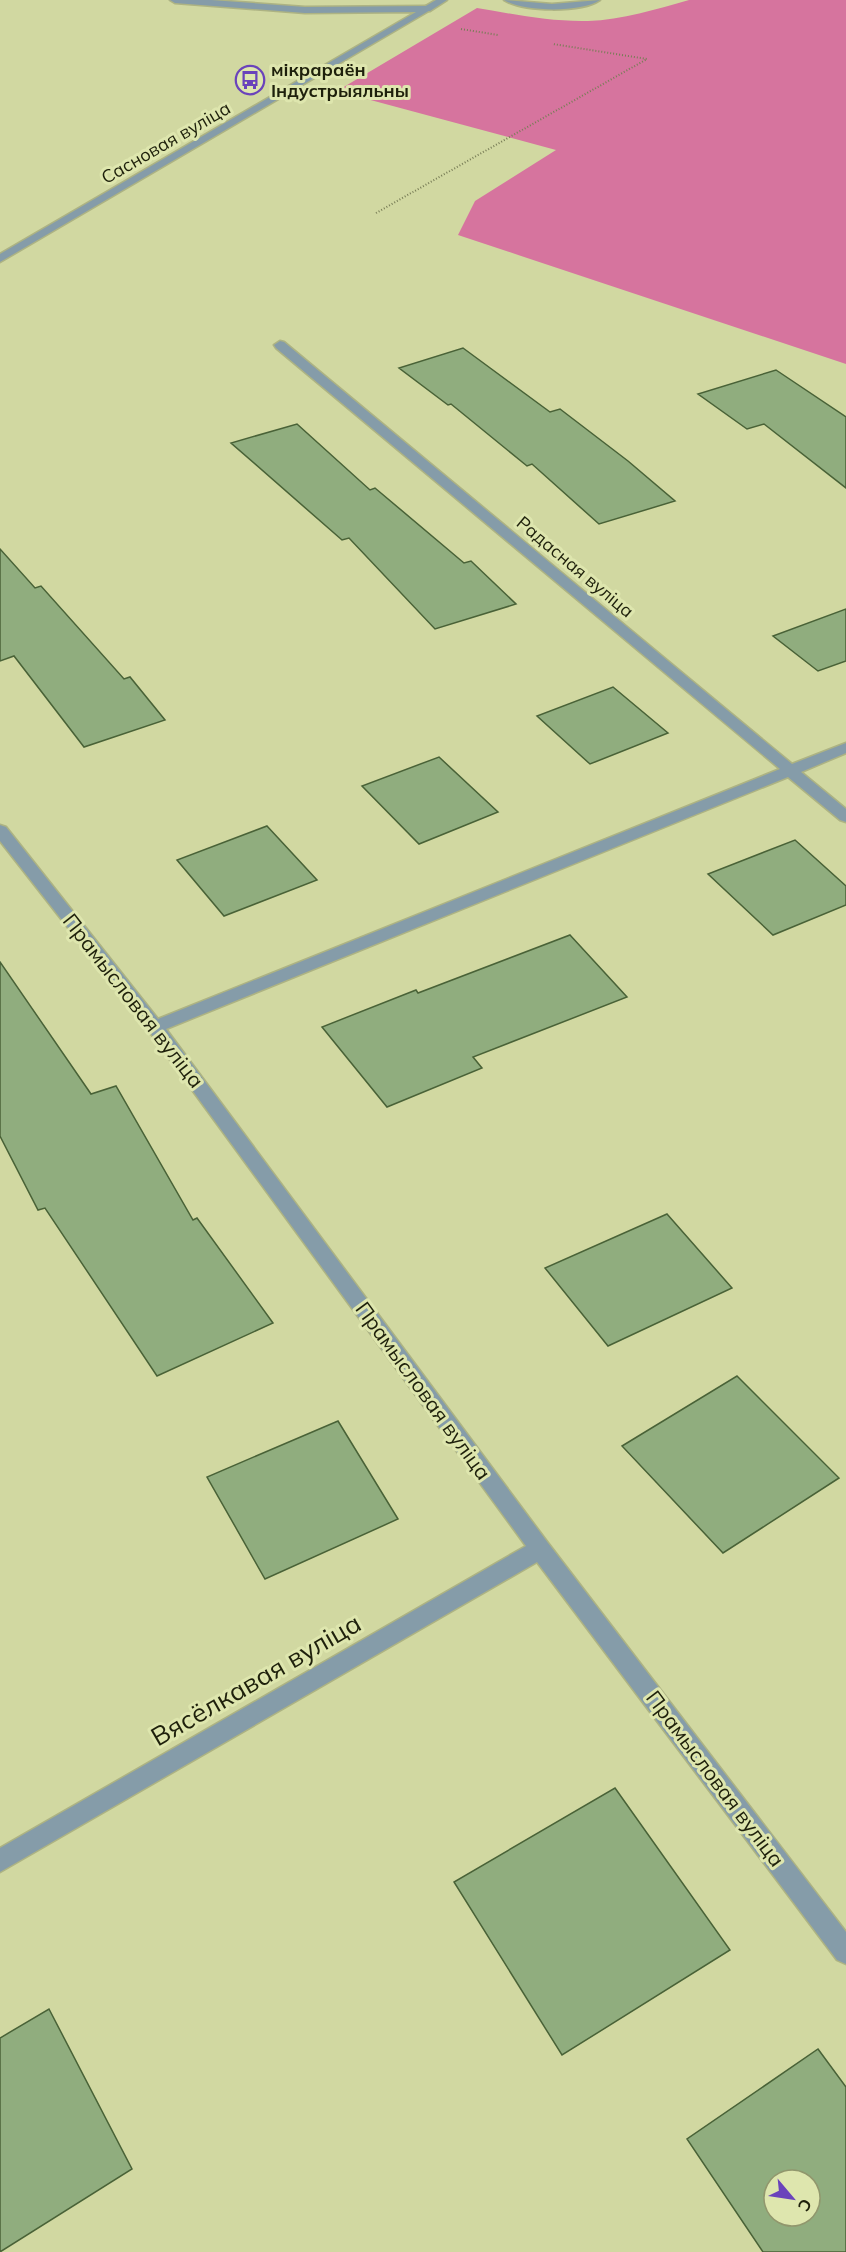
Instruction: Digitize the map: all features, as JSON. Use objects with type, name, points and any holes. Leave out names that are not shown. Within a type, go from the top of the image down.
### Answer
[{"type":"street","points":[[175,0],[305,10],[427,9]]},
{"type":"street","name":"Сасновая вуліца","points":[[0,259],[442,0]]},
{"type":"street","points":[[509,0],[531,6],[551,7],[579,5],[595,0]]},
{"type":"street","name":"Радасная вуліца","points":[[280,345],[846,817]]},
{"type":"street","points":[[155,1027],[846,748]]},
{"type":"street","name":"Прамысловая вуліца","points":[[0,830],[155,1027],[540,1549],[846,1952]]},
{"type":"street","name":"Вясёлкавая вуліца","points":[[0,1861],[540,1549]]},
{"type":"path","points":[[427,9],[454,28],[500,35]]},
{"type":"path","points":[[376,213],[646,59],[545,42]]},
{"type":"shaded area","points":[[689,0],[846,0],[846,364],[458,235],[475,201],[556,150],[337,91],[477,8],[546,19],[588,21],[626,16]]},
{"type":"building","points":[[463,348],[550,412],[560,409],[628,461],[675,501],[599,524],[532,464],[527,466],[451,404],[448,405],[399,368]]},
{"type":"building","points":[[776,370],[846,417],[846,488],[764,424],[747,429],[698,394]]},
{"type":"building","points":[[297,424],[370,490],[375,488],[464,563],[471,561],[516,604],[435,629],[349,538],[342,540],[231,443]]},
{"type":"building","points":[[0,549],[35,588],[41,586],[124,679],[130,677],[165,720],[84,747],[14,656],[0,661]]},
{"type":"building","points":[[846,609],[846,661],[818,671],[773,636]]},
{"type":"building","points":[[613,687],[668,733],[590,764],[537,716]]},
{"type":"building","points":[[439,757],[498,812],[419,844],[362,786]]},
{"type":"building","points":[[267,826],[317,880],[224,916],[177,860]]},
{"type":"building","points":[[795,840],[846,886],[846,905],[773,935],[708,874]]},
{"type":"building","points":[[570,935],[627,997],[473,1057],[482,1068],[387,1107],[322,1027],[416,990],[418,993]]},
{"type":"building","points":[[0,962],[91,1094],[116,1086],[193,1220],[197,1218],[273,1323],[157,1376],[45,1208],[38,1210],[0,1136]]},
{"type":"building","points":[[667,1214],[732,1288],[608,1346],[545,1268]]},
{"type":"building","points":[[737,1376],[839,1478],[723,1553],[622,1446]]},
{"type":"building","points":[[338,1421],[398,1519],[265,1579],[207,1477]]},
{"type":"building","points":[[615,1788],[730,1950],[562,2055],[454,1882]]},
{"type":"building","points":[[49,2009],[132,2169],[0,2252],[0,2038]]},
{"type":"building","points":[[818,2049],[846,2087],[846,2252],[763,2252],[687,2139]]},
{"type":"place","name":"мікрараён Індустрыяльны","points":[[250,80]]}]
